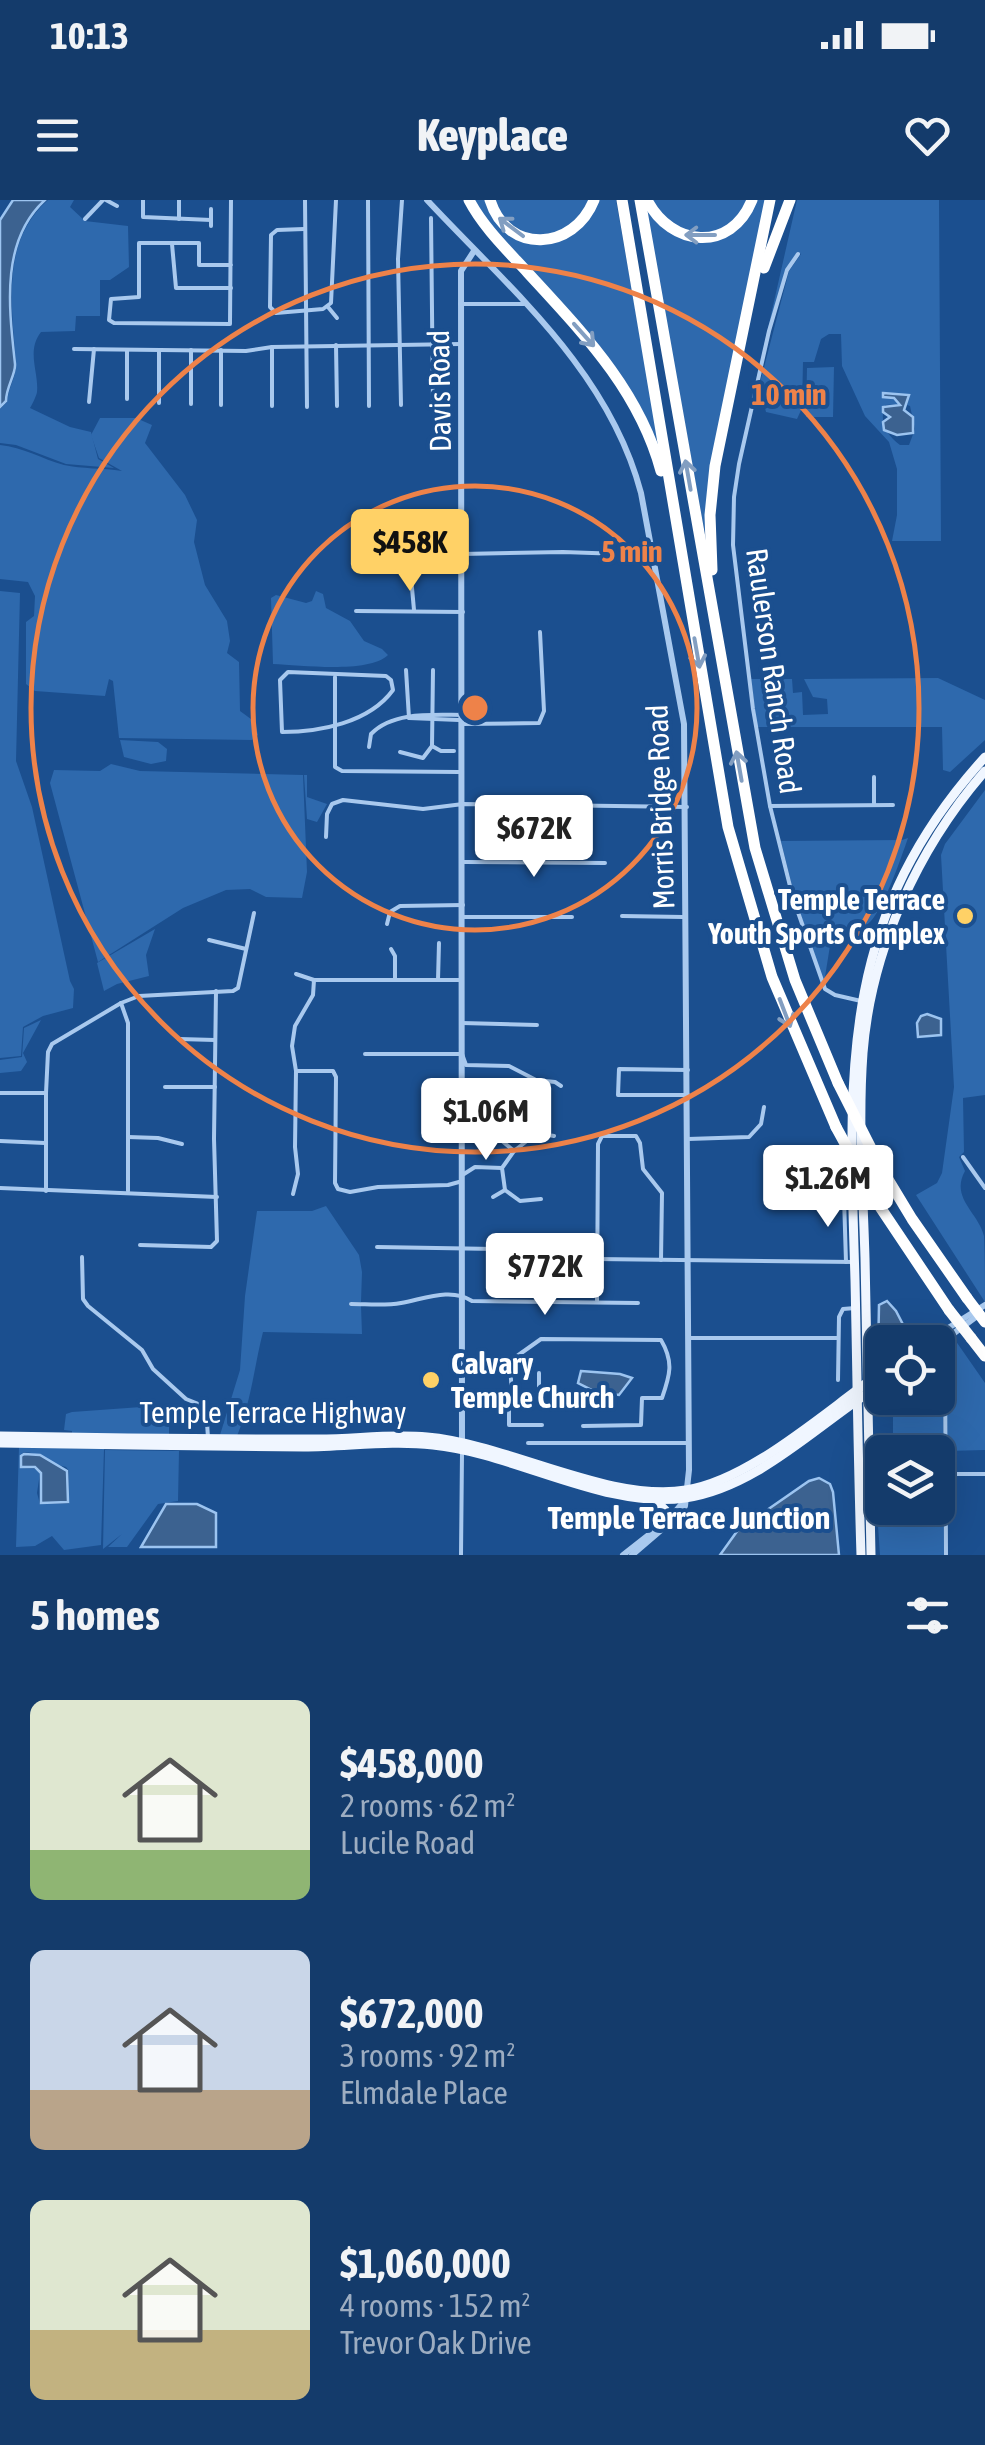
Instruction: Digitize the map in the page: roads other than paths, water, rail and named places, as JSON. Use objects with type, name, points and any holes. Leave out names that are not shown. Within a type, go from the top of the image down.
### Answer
[{"type":"highway","points":[[460,200],[594,346],[630,397],[658,461],[681,557]]},
{"type":"highway","points":[[469,200],[494,234]]},
{"type":"highway","points":[[490,200],[508,228],[523,237],[545,240],[576,228],[594,200]]},
{"type":"highway","points":[[622,200],[720,786],[741,879],[780,1000],[836,1128],[878,1204],[985,1356]]},
{"type":"highway","points":[[643,200],[670,228],[700,238],[734,226],[752,200]]},
{"type":"highway","points":[[643,200],[742,781],[764,881],[795,980],[838,1083],[912,1220],[985,1322]]},
{"type":"highway","points":[[723,674],[710,554],[711,498],[720,435],[770,200]]},
{"type":"highway","points":[[746,324],[790,200]]},
{"type":"main road","points":[[866,1325],[861,1094],[866,1002],[902,903],[983,764]]},
{"type":"main road","points":[[871,1555],[850,1262],[853,1068],[884,918],[926,834],[983,764]]},
{"type":"main road","points":[[902,903],[899,897],[929,838],[926,834]]},
{"type":"main road","points":[[850,1262],[861,1270],[865,1325]]},
{"type":"main road","points":[[861,1555],[858,1430],[865,1372]]},
{"type":"main road","name":"Temple Terrace Highway","points":[[170,1442],[208,1438],[323,1440],[399,1436],[462,1445],[623,1488],[687,1494],[744,1469],[862,1392]]},
{"type":"main road","name":"Temple Terrace Highway","points":[[0,1440],[326,1447],[409,1442],[462,1445],[634,1498],[687,1494],[730,1485],[830,1420],[862,1392]]},
{"type":"main road","points":[[830,1420],[847,1418],[858,1430]]},
{"type":"main road","points":[[634,1498],[661,1503],[666,1511],[665,1522]]},
{"type":"street","points":[[86,219],[104,200],[117,206]]},
{"type":"street","points":[[144,200],[143,216],[211,223],[211,208]]},
{"type":"street","points":[[178,219],[179,200]]},
{"type":"street","points":[[231,200],[231,266],[230,324],[109,320],[109,302],[113,298],[138,297],[139,243],[199,242],[201,266],[231,266]]},
{"type":"street","points":[[305,200],[306,407]]},
{"type":"street","points":[[328,307],[334,294],[336,200]]},
{"type":"street","points":[[368,200],[369,406]]},
{"type":"street","points":[[401,405],[398,259],[402,200]]},
{"type":"street","name":"Morris Bridge Road","points":[[427,200],[574,358],[610,412],[632,458],[653,555],[684,724],[687,806],[687,1494]]},
{"type":"street","points":[[431,218],[433,404]]},
{"type":"street","points":[[304,230],[277,230],[270,235],[270,307],[276,313],[328,307]]},
{"type":"street","points":[[172,242],[176,288],[230,288]]},
{"type":"street","name":"Davis Road","points":[[461,1555],[464,862],[460,304],[461,271],[474,250]]},
{"type":"street","name":"Raulerson Ranch Road","points":[[798,254],[787,270],[769,331],[739,464],[732,517],[753,709],[770,806],[794,898],[821,980],[835,995],[866,1002]]},
{"type":"street","points":[[460,304],[524,304]]},
{"type":"street","points":[[328,307],[337,318]]},
{"type":"street","points":[[74,350],[461,344]]},
{"type":"street","points":[[336,345],[337,406]]},
{"type":"street","points":[[272,347],[272,406]]},
{"type":"street","points":[[88,402],[94,349]]},
{"type":"street","points":[[126,350],[127,398]]},
{"type":"street","points":[[159,350],[159,403]]},
{"type":"street","points":[[191,350],[191,404]]},
{"type":"street","points":[[220,350],[222,405]]},
{"type":"street","points":[[365,556],[563,552],[653,555]]},
{"type":"street","points":[[409,555],[414,611]]},
{"type":"street","points":[[356,611],[463,612]]},
{"type":"street","points":[[369,747],[371,734],[378,726],[409,718],[539,723],[544,712],[540,632]]},
{"type":"street","points":[[406,670],[409,718]]},
{"type":"street","points":[[400,752],[423,758],[432,746],[432,670]]},
{"type":"street","points":[[288,672],[386,676],[391,680],[393,690],[371,709],[335,728],[282,732],[280,680],[288,672]]},
{"type":"street","points":[[336,676],[335,767],[342,771],[463,772]]},
{"type":"street","points":[[432,746],[454,751]]},
{"type":"street","points":[[874,777],[874,804]]},
{"type":"street","points":[[326,837],[327,814],[332,804],[344,800],[423,808],[463,804],[687,806]]},
{"type":"street","points":[[770,806],[893,804]]},
{"type":"street","points":[[464,862],[606,863]]},
{"type":"street","points":[[387,924],[390,912],[400,906],[463,905]]},
{"type":"street","points":[[46,1192],[46,1093],[52,1044],[121,1003],[162,992],[238,988],[254,913]]},
{"type":"street","points":[[622,916],[688,918]]},
{"type":"street","points":[[463,917],[572,917]]},
{"type":"street","points":[[209,940],[246,949]]},
{"type":"street","points":[[438,980],[439,943]]},
{"type":"street","points":[[391,949],[395,956],[395,980]]},
{"type":"street","points":[[296,974],[314,980],[462,980]]},
{"type":"street","points":[[293,1194],[298,1174],[292,1046],[295,1026],[313,995],[314,980]]},
{"type":"street","points":[[140,1245],[211,1247],[217,1241],[216,991]]},
{"type":"street","points":[[121,1003],[128,1022],[128,1193]]},
{"type":"street","points":[[462,1023],[536,1025]]},
{"type":"street","points":[[179,1039],[216,1040]]},
{"type":"street","points":[[364,1054],[462,1054],[466,1066],[509,1066],[536,1080],[561,1086]]},
{"type":"street","points":[[688,1070],[619,1068],[618,1095],[688,1095]]},
{"type":"street","points":[[296,1070],[334,1071],[335,1183],[344,1192],[378,1186],[457,1184],[474,1167],[502,1168]]},
{"type":"street","points":[[164,1087],[217,1087]]},
{"type":"street","points":[[0,1093],[46,1093]]},
{"type":"street","points":[[688,1139],[748,1137],[760,1124],[764,1107]]},
{"type":"street","points":[[540,1199],[520,1201],[506,1190],[502,1168],[514,1151],[537,1133],[554,1136]]},
{"type":"street","points":[[494,1135],[514,1151]]},
{"type":"street","points":[[597,1302],[598,1144],[602,1136],[636,1136],[640,1143],[643,1169],[662,1193],[660,1260]]},
{"type":"street","points":[[128,1137],[182,1144]]},
{"type":"street","points":[[0,1141],[45,1143]]},
{"type":"street","points":[[963,1156],[985,1188]]},
{"type":"street","points":[[596,1259],[850,1262],[844,1198],[852,1178]]},
{"type":"street","points":[[0,1188],[217,1197]]},
{"type":"street","points":[[493,1197],[506,1190]]},
{"type":"street","points":[[377,1247],[561,1250]]},
{"type":"street","points":[[82,1258],[83,1299],[142,1350],[153,1368],[186,1399],[206,1407],[208,1438]]},
{"type":"street","points":[[351,1304],[398,1304],[426,1296],[463,1295],[472,1301],[638,1303]]},
{"type":"street","points":[[838,1380],[843,1309],[855,1308]]},
{"type":"street","points":[[955,1326],[985,1308]]},
{"type":"street","points":[[955,1333],[985,1308]]},
{"type":"street","points":[[542,1426],[509,1425],[510,1362],[541,1338],[661,1340],[670,1358],[671,1372],[662,1398],[642,1398],[641,1425],[583,1426]]},
{"type":"street","points":[[689,1338],[838,1338]]},
{"type":"street","points":[[462,1397],[539,1396],[539,1373]]},
{"type":"street","points":[[862,1392],[865,1389]]},
{"type":"street","points":[[528,1443],[690,1443]]},
{"type":"street","points":[[955,1474],[985,1474]]},
{"type":"street","points":[[624,1555],[665,1522],[687,1494]]},
{"type":"street","points":[[632,1555],[672,1524],[686,1506],[687,1494]]},
{"type":"street","points":[[946,1525],[946,1555]]},
{"type":"place","name":"Temple Terrace Youth Sports Complex","points":[[965,916]]},
{"type":"place","name":"Calvary Temple Church","points":[[431,1380]]},
{"type":"district","name":"Temple Terrace Junction","points":[[689,1517]]}]
